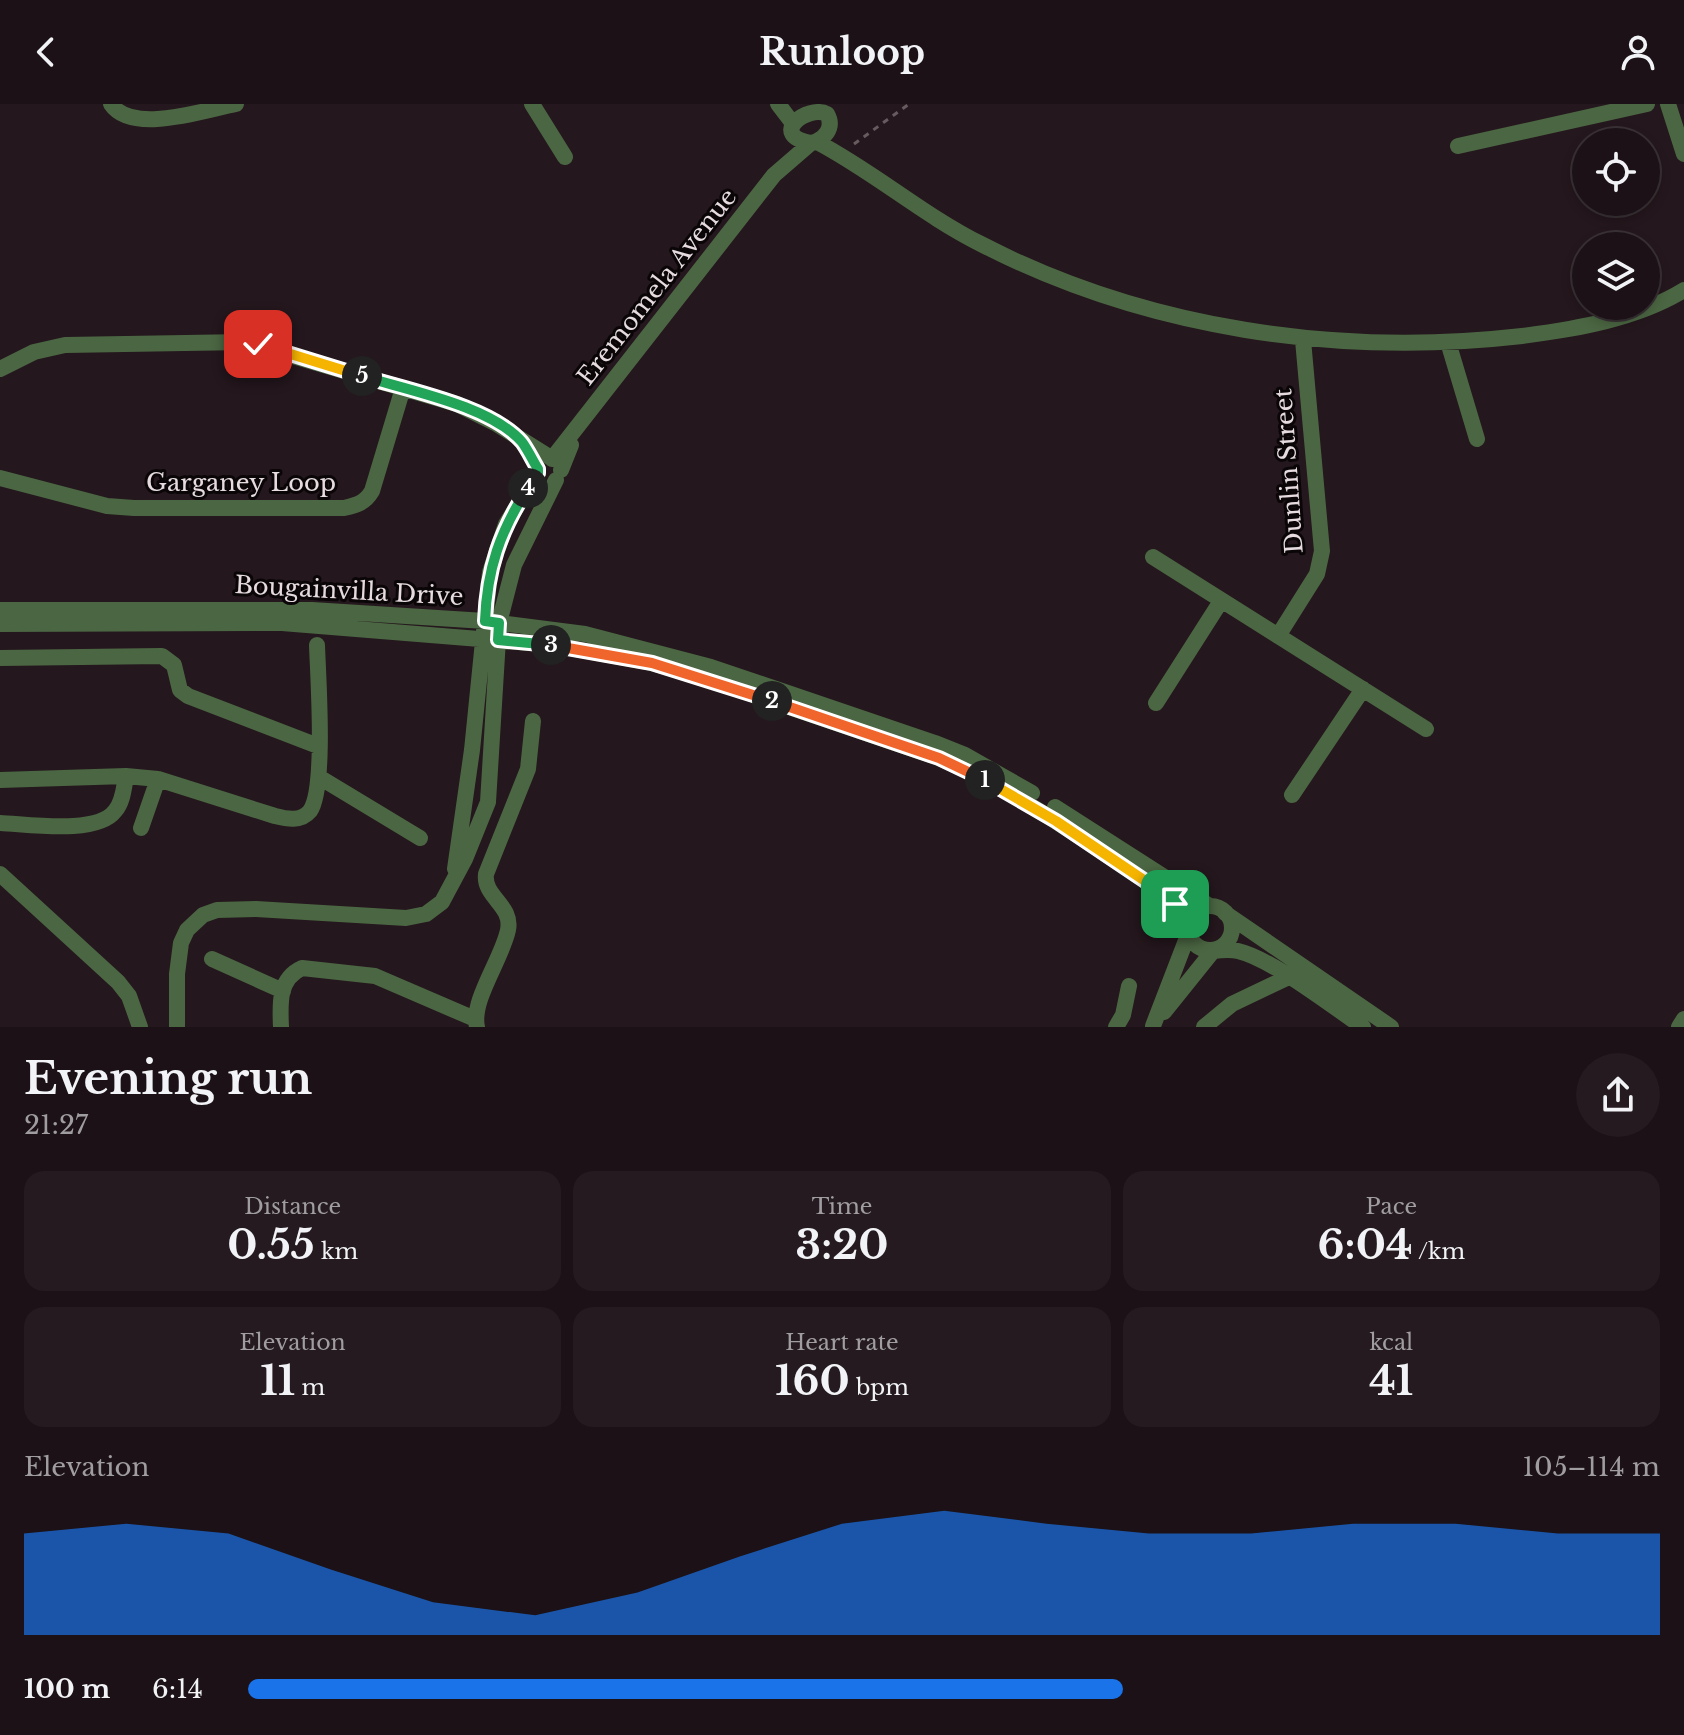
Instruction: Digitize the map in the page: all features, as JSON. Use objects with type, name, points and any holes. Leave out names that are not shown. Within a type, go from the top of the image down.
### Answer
[{"type":"street","points":[[111,104],[119,113],[143,120],[236,104]]},
{"type":"street","points":[[532,104],[565,157]]},
{"type":"street","points":[[778,104],[799,139],[850,156],[927,214],[982,245],[1110,298],[1167,315],[1303,340],[1448,342],[1560,331],[1623,316],[1681,293]]},
{"type":"street","points":[[1458,146],[1647,104]]},
{"type":"street","points":[[1668,104],[1684,154]]},
{"type":"street","points":[[792,125],[801,105],[823,109],[829,128],[850,156]]},
{"type":"street","name":"Eremomela Avenue","points":[[774,175],[792,125]]},
{"type":"street","points":[[814,142],[829,128]]},
{"type":"street","name":"Eremomela Avenue","points":[[177,1027],[177,974],[181,943],[187,930],[203,915],[217,910],[256,909],[418,917],[442,902],[472,843],[490,791],[490,572],[506,524],[774,175],[814,142]]},
{"type":"street","name":"Dunlin Street","points":[[1278,636],[1317,574],[1322,551],[1303,340]]},
{"type":"street","points":[[0,369],[34,352],[65,345],[234,341],[269,347],[474,411],[521,441],[549,468]]},
{"type":"street","points":[[1448,342],[1477,439]]},
{"type":"street","name":"Garganey Loop","points":[[0,478],[120,507],[344,508],[368,499],[372,491],[403,388]]},
{"type":"street","name":"Eremomela Avenue","points":[[454,879],[491,631],[549,468]]},
{"type":"street","points":[[499,543],[520,552]]},
{"type":"street","points":[[1153,557],[1426,729]]},
{"type":"street","points":[[1156,703],[1221,601]]},
{"type":"street","name":"Bougainvilla Drive","points":[[0,610],[312,610],[491,631]]},
{"type":"street","name":"Bougainvilla Drive","points":[[0,624],[282,623],[585,634],[906,740],[965,755],[1225,913],[1391,1027]]},
{"type":"street","points":[[0,780],[126,776],[158,779],[290,820],[302,817],[310,811],[319,787],[317,645]]},
{"type":"street","points":[[0,658],[162,656],[174,665],[180,690],[188,696],[318,746]]},
{"type":"street","points":[[1292,795],[1363,689]]},
{"type":"street","points":[[281,1027],[280,998],[293,972],[302,968],[357,973],[386,980],[476,1023],[509,927],[506,911],[486,886],[486,874],[528,769],[533,721]]},
{"type":"street","name":"Bougainvilla Drive","points":[[906,740],[967,770],[1056,821],[1166,895],[1175,904],[1188,935]]},
{"type":"street","points":[[0,823],[98,823],[115,812],[126,776]]},
{"type":"street","points":[[319,777],[420,838]]},
{"type":"street","points":[[141,828],[158,779]]},
{"type":"street","points":[[0,874],[118,982],[129,996],[140,1027]]},
{"type":"street","points":[[1152,1026],[1188,935],[1192,916],[1208,905]]},
{"type":"street","points":[[1152,1026],[1213,951],[1230,938],[1232,925],[1225,913]]},
{"type":"street","points":[[1188,935],[1198,947],[1213,951],[1238,951],[1288,976],[1363,1027]]},
{"type":"street","points":[[212,959],[283,991]]},
{"type":"street","points":[[1204,1027],[1232,1004],[1307,968]]},
{"type":"street","points":[[1116,1027],[1123,1015],[1129,986]]},
{"type":"street","points":[[1679,1027],[1684,1019]]},
{"type":"path","points":[[850,156],[909,104]]},
{"type":"route","points":[[258,344],[457,404],[495,423],[521,441],[538,473],[506,524],[490,572],[485,621],[499,623],[498,640],[553,645],[652,663],[939,758],[1010,793],[1056,821],[1175,904]]}]
